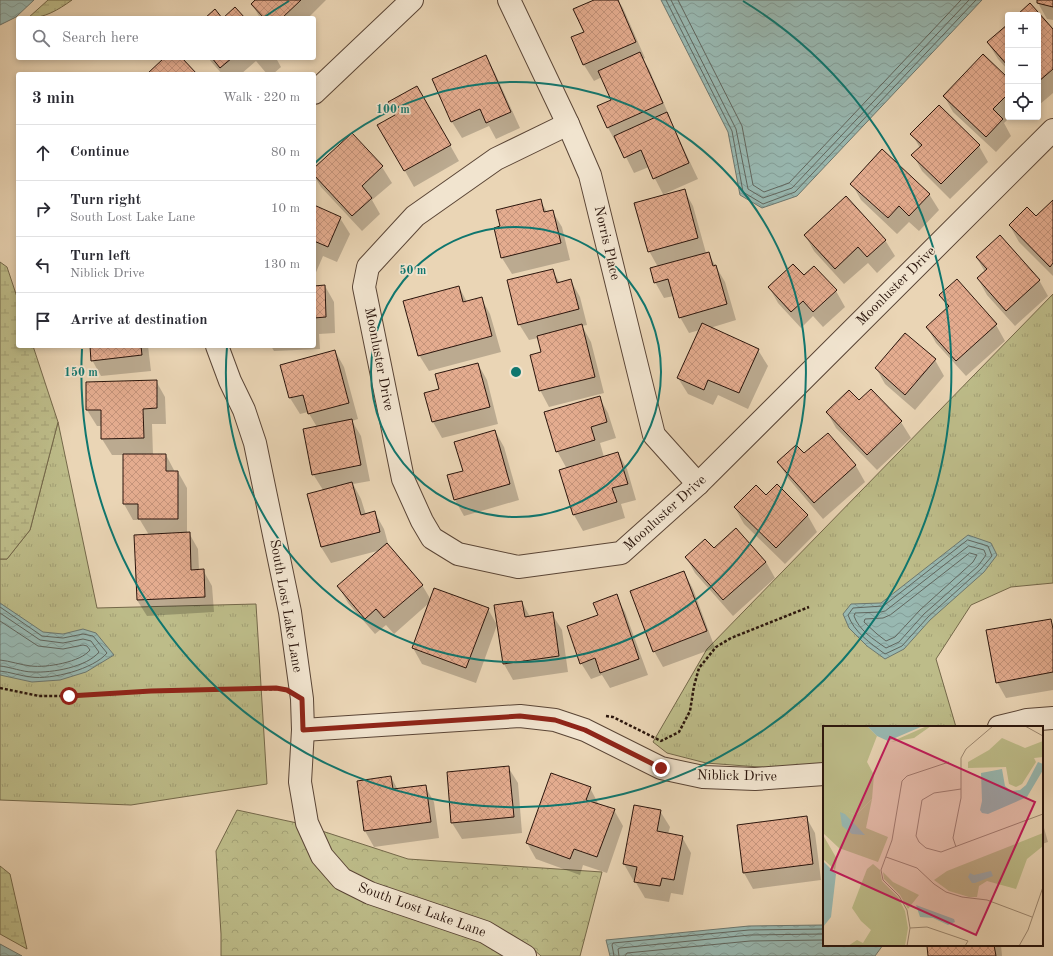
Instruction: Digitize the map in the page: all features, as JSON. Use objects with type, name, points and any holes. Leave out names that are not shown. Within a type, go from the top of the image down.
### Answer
[{"type":"street","points":[[316,91],[412,0]]},
{"type":"street","name":"Norris Place","points":[[509,0],[568,124],[590,175],[654,435],[698,484]]},
{"type":"street","name":"Moonluster Drive","points":[[568,124],[496,159],[415,216],[368,267],[364,287],[403,479],[422,522],[432,538],[458,554],[518,567],[621,553],[698,484],[1053,130]]},
{"type":"street","name":"South Lost Lake Lane","points":[[218,348],[230,380],[244,410],[255,443],[290,612],[302,699],[303,730],[300,782],[307,823],[322,856],[342,879],[370,893],[485,932],[525,956]]},
{"type":"street","name":"Niblick Drive","points":[[303,730],[520,716],[555,720],[585,730],[661,768],[703,777],[755,779],[823,774]]},
{"type":"street","points":[[1003,726],[1027,720],[1053,718]]},
{"type":"path","points":[[661,741],[679,732],[690,711],[694,686],[699,668],[716,647],[731,638],[808,607]]},
{"type":"path","points":[[0,688],[39,696],[69,696],[151,691],[276,688],[287,690],[302,699]]},
{"type":"green space","points":[[48,0],[72,0],[51,13],[43,16],[30,16]]},
{"type":"green space","points":[[0,262],[7,267],[16,294],[16,348],[34,348],[58,422],[30,530],[7,559],[0,559]]},
{"type":"green space","points":[[1053,294],[1053,583],[1011,587],[971,605],[936,659],[956,726],[823,726],[823,764],[772,768],[706,763],[667,753],[653,742],[707,649]]},
{"type":"green space","points":[[58,422],[97,608],[256,604],[267,784],[131,805],[0,800],[0,559],[7,559],[30,530]]},
{"type":"green space","points":[[237,810],[297,823],[313,860],[482,942],[505,956],[221,956],[216,851]]},
{"type":"green space","points":[[322,831],[408,859],[602,872],[580,956],[541,956],[532,948],[373,883],[347,869],[330,850]]},
{"type":"green space","points":[[0,866],[10,874],[27,949],[0,934]]},
{"type":"water","points":[[0,0],[34,0],[16,17],[0,25]]},
{"type":"water","points":[[661,0],[982,0],[797,196],[762,208],[740,195],[728,132]]},
{"type":"water","points":[[968,535],[991,543],[997,555],[984,572],[930,620],[904,649],[885,659],[867,646],[849,628],[843,614],[851,604],[881,603]]},
{"type":"water","points":[[0,603],[43,632],[63,634],[83,629],[96,633],[114,655],[86,672],[60,680],[32,682],[0,675]]},
{"type":"water","points":[[823,925],[823,946],[882,946],[875,956],[610,956],[606,940],[749,926]]},
{"type":"water","points":[[0,944],[22,956],[0,956]]},
{"type":"building","points":[[255,0],[301,0],[284,16],[262,16],[251,4]]},
{"type":"building","points":[[594,0],[618,0],[636,42],[583,65],[571,37],[584,32],[573,9]]},
{"type":"building","points":[[1037,0],[1053,0],[1053,7],[1037,3]]},
{"type":"building","points":[[1030,3],[1038,12],[1020,12]]},
{"type":"building","points":[[235,7],[243,16],[225,16]]},
{"type":"building","points":[[215,9],[220,16],[207,16]]},
{"type":"building","points":[[1041,15],[1053,29],[1053,69],[1041,79]]},
{"type":"building","points":[[1005,27],[1005,63],[987,42]]},
{"type":"building","points":[[640,52],[663,103],[607,128],[597,106],[611,100],[598,71]]},
{"type":"building","points":[[983,54],[1005,75],[1005,97],[993,109],[1003,119],[986,137],[943,96]]},
{"type":"building","points":[[486,55],[511,112],[486,123],[480,109],[451,122],[432,79]]},
{"type":"building","points":[[162,60],[184,60],[195,72],[149,72]]},
{"type":"building","points":[[214,60],[230,60],[220,68]]},
{"type":"building","points":[[417,86],[451,145],[404,171],[377,125],[395,115],[388,102]]},
{"type":"building","points":[[939,105],[980,145],[941,184],[911,155],[922,145],[910,134]]},
{"type":"building","points":[[667,112],[689,163],[653,179],[641,150],[624,158],[614,136]]},
{"type":"building","points":[[352,133],[383,166],[362,186],[372,198],[352,216],[316,177],[316,166]]},
{"type":"building","points":[[882,149],[930,194],[909,216],[899,206],[888,218],[850,184]]},
{"type":"building","points":[[685,189],[698,238],[648,252],[634,203]]},
{"type":"building","points":[[846,196],[886,240],[867,257],[858,247],[835,269],[804,235]]},
{"type":"building","points":[[541,199],[544,212],[553,210],[561,243],[501,258],[494,228],[500,226],[496,210]]},
{"type":"building","points":[[1053,200],[1053,263],[1050,267],[1009,225],[1027,207],[1036,216]]},
{"type":"building","points":[[316,206],[341,217],[328,247],[316,242]]},
{"type":"building","points":[[1000,235],[1040,280],[1006,311],[977,278],[987,269],[976,257]]},
{"type":"building","points":[[709,252],[713,266],[716,265],[727,304],[679,318],[668,279],[654,283],[650,268]]},
{"type":"building","points":[[793,264],[804,275],[814,266],[837,290],[813,312],[803,301],[791,312],[768,287]]},
{"type":"building","points":[[553,269],[557,283],[571,279],[579,309],[518,325],[507,280]]},
{"type":"building","points":[[957,279],[997,324],[956,361],[926,327],[949,306],[939,295]]},
{"type":"building","points":[[325,285],[326,317],[316,318],[316,286]]},
{"type":"building","points":[[459,286],[463,302],[482,297],[492,336],[418,356],[403,301]]},
{"type":"building","points":[[702,323],[759,349],[739,393],[708,380],[704,390],[677,378]]},
{"type":"building","points":[[582,324],[595,377],[539,391],[530,355],[541,352],[537,336]]},
{"type":"building","points":[[905,333],[936,359],[905,395],[875,368]]},
{"type":"building","points":[[90,348],[141,348],[142,355],[91,361]]},
{"type":"building","points":[[335,350],[349,403],[308,414],[303,395],[289,398],[280,365]]},
{"type":"building","points":[[478,363],[490,407],[432,422],[424,393],[439,389],[435,374]]},
{"type":"building","points":[[157,380],[157,408],[143,409],[144,438],[101,439],[101,410],[86,410],[86,382]]},
{"type":"building","points":[[871,389],[902,421],[867,455],[826,412],[849,390],[859,400]]},
{"type":"building","points":[[600,396],[607,422],[591,427],[595,440],[556,452],[544,412]]},
{"type":"building","points":[[352,419],[361,465],[312,475],[303,429]]},
{"type":"building","points":[[495,430],[510,484],[454,500],[447,475],[463,471],[454,442]]},
{"type":"building","points":[[828,433],[856,465],[814,503],[777,462],[796,445],[804,453]]},
{"type":"building","points":[[618,452],[628,484],[612,488],[617,502],[573,515],[559,470]]},
{"type":"building","points":[[123,454],[166,454],[166,471],[178,471],[178,519],[138,519],[138,504],[123,504]]},
{"type":"building","points":[[352,482],[361,515],[375,511],[380,532],[321,547],[307,494]]},
{"type":"building","points":[[777,484],[808,515],[776,548],[734,507],[756,485],[766,495]]},
{"type":"building","points":[[736,528],[766,562],[723,600],[685,557],[705,539],[714,548]]},
{"type":"building","points":[[190,532],[191,570],[204,569],[205,597],[137,600],[134,535]]},
{"type":"building","points":[[387,543],[423,585],[384,618],[376,609],[365,619],[337,586]]},
{"type":"building","points":[[684,571],[707,631],[653,652],[630,591]]},
{"type":"building","points":[[434,588],[489,608],[466,668],[412,648]]},
{"type":"building","points":[[617,594],[639,659],[600,673],[595,658],[580,664],[567,626],[598,615],[593,603]]},
{"type":"building","points":[[522,601],[525,617],[553,612],[559,656],[503,664],[494,605]]},
{"type":"building","points":[[1051,619],[1053,629],[1053,672],[996,683],[986,630]]},
{"type":"building","points":[[509,766],[514,817],[451,823],[447,772]]},
{"type":"building","points":[[551,773],[591,787],[586,800],[615,809],[597,857],[574,849],[570,859],[526,843]]},
{"type":"building","points":[[391,776],[393,789],[426,785],[431,822],[364,831],[357,781]]},
{"type":"building","points":[[634,805],[661,810],[657,831],[683,836],[674,880],[662,878],[660,886],[634,882],[637,867],[623,864]]},
{"type":"building","points":[[807,816],[813,864],[743,873],[737,825]]},
{"type":"building","points":[[927,946],[994,946],[996,956],[928,956]]},
{"type":"route","points":[[69,696],[151,691],[276,688],[287,690],[302,699],[303,730],[520,716],[555,720],[585,730],[661,768]]}]
